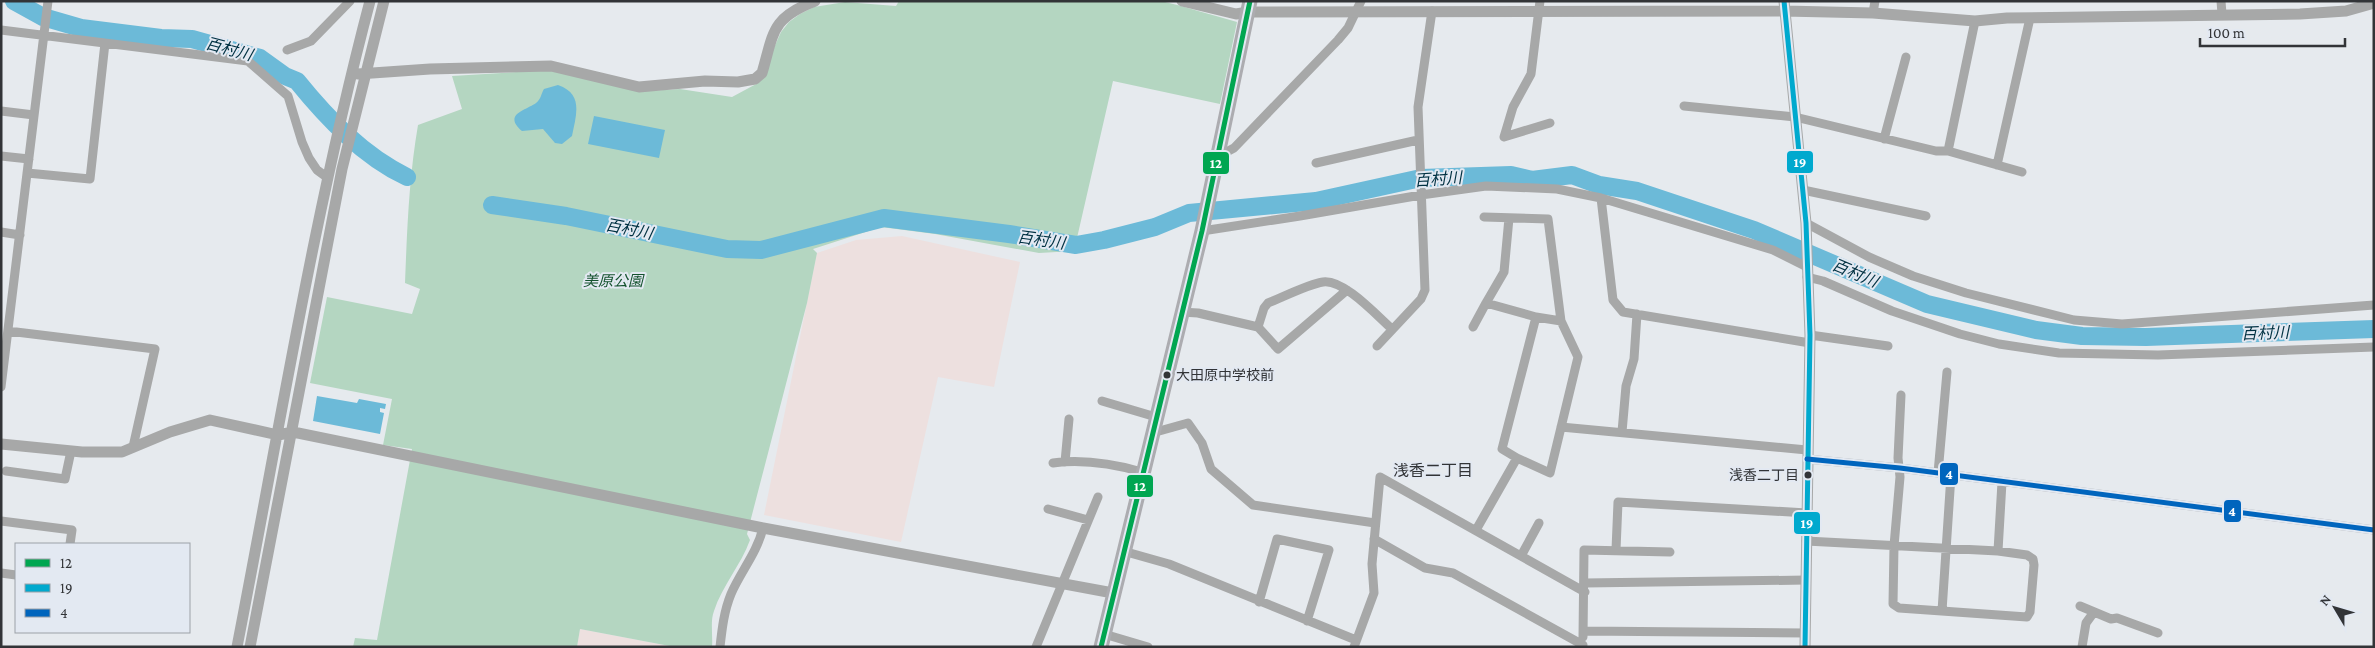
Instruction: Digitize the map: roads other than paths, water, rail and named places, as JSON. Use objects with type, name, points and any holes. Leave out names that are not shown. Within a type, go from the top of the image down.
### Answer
[{"type":"highway","points":[[1102,640],[1202,227],[1249,7]]},
{"type":"street","points":[[287,50],[311,41],[350,1]]},
{"type":"street","points":[[237,647],[328,178],[350,74],[370,1]]},
{"type":"street","points":[[250,647],[347,149],[364,74],[384,1]]},
{"type":"street","points":[[350,74],[430,68],[551,66],[639,86],[705,81],[749,81],[762,73],[773,32],[778,24],[798,8],[814,1]]},
{"type":"street","points":[[1182,1],[1236,14],[1249,7],[1359,7],[1432,11],[1539,6],[1784,6],[1874,7],[1975,21],[2030,18],[2300,14],[2346,11],[2374,3]]},
{"type":"street","points":[[2221,1],[2222,14]]},
{"type":"street","points":[[2,380],[6,334],[12,302],[48,4]]},
{"type":"street","points":[[1539,6],[1531,74],[1513,107],[1504,137],[1550,124]]},
{"type":"street","points":[[1784,6],[1803,190],[1810,339],[1805,647]]},
{"type":"street","points":[[1217,157],[1234,148],[1296,85],[1338,40],[1359,7]]},
{"type":"street","points":[[1377,346],[1421,299],[1425,290],[1418,107],[1432,11]]},
{"type":"street","points":[[1997,165],[2030,18]]},
{"type":"street","points":[[1948,151],[1975,21]]},
{"type":"street","points":[[1,30],[44,31],[105,43],[248,61],[288,96],[309,158],[317,170],[328,178]]},
{"type":"street","points":[[27,173],[90,179],[105,43]]},
{"type":"street","points":[[1884,139],[1906,57]]},
{"type":"street","points":[[1684,106],[1795,116],[1936,151],[1948,151],[2022,172]]},
{"type":"street","points":[[1,111],[34,115]]},
{"type":"street","points":[[1316,163],[1418,140]]},
{"type":"street","points":[[1,156],[29,159]]},
{"type":"street","points":[[1202,227],[1300,216],[1421,194],[1486,186],[1556,189],[1601,198],[1773,250],[1807,268],[1822,281],[1892,311],[1960,334],[1999,344],[2059,353],[2158,355],[2374,347]]},
{"type":"street","points":[[1803,190],[1926,216]]},
{"type":"street","points":[[1601,198],[1613,300],[1623,312],[1810,339],[1888,346]]},
{"type":"street","points":[[1484,217],[1548,219],[1561,321],[1578,358],[1550,474],[1502,449],[1536,317]]},
{"type":"street","points":[[1473,327],[1504,272],[1509,218]]},
{"type":"street","points":[[1806,229],[1913,276],[1966,294],[2074,320],[2122,324],[2374,305]]},
{"type":"street","points":[[1,232],[20,235]]},
{"type":"street","points":[[1258,327],[1264,308],[1268,303],[1323,282],[1337,284],[1348,290],[1392,329]]},
{"type":"street","points":[[1181,312],[1198,313],[1258,327],[1278,349],[1348,290]]},
{"type":"street","points":[[1,301],[12,302]]},
{"type":"street","points":[[1486,303],[1536,317],[1561,321]]},
{"type":"street","points":[[1622,432],[1626,386],[1634,358],[1637,314]]},
{"type":"street","points":[[6,334],[155,349],[133,447]]},
{"type":"street","points":[[1938,473],[1947,372]]},
{"type":"street","points":[[1806,541],[1894,546],[1998,551],[2027,555],[2033,559],[2030,612],[2027,618],[1899,608],[1893,604],[1894,546],[1900,468],[1901,395]]},
{"type":"street","points":[[1102,401],[1156,417]]},
{"type":"street","points":[[1065,462],[1070,419]]},
{"type":"street","points":[[1,444],[71,451],[122,452],[170,432],[210,420],[278,435],[293,432],[763,528],[1113,593]]},
{"type":"street","points":[[1152,433],[1188,423],[1202,443],[1211,469],[1253,505],[1375,523]]},
{"type":"street","points":[[1561,427],[1622,432],[1807,454],[2002,482],[2374,530]]},
{"type":"street","points":[[6,471],[65,479],[71,451]]},
{"type":"street","points":[[1476,530],[1517,458]]},
{"type":"street","points":[[1053,463],[1113,465],[1142,472]]},
{"type":"street","points":[[1942,612],[1951,475]]},
{"type":"street","points":[[1123,551],[1169,564],[1355,643],[1374,593],[1372,564],[1380,477],[1521,556],[1585,588],[1806,580]]},
{"type":"street","points":[[1998,551],[2002,482]]},
{"type":"street","points":[[1036,647],[1098,497]]},
{"type":"street","points":[[1616,550],[1618,502],[1806,513]]},
{"type":"street","points":[[1048,509],[1088,520]]},
{"type":"street","points":[[1,521],[72,530],[70,543]]},
{"type":"street","points":[[1521,556],[1540,523]]},
{"type":"street","points":[[720,647],[725,614],[732,593],[759,544],[763,528]]},
{"type":"street","points":[[1259,602],[1277,539],[1329,550],[1307,622]]},
{"type":"street","points":[[1374,539],[1424,568],[1453,573],[1583,646],[1584,550],[1670,552]]},
{"type":"street","points":[[1,573],[15,575]]},
{"type":"street","points":[[2080,606],[2158,632]]},
{"type":"street","points":[[2082,647],[2086,623],[2094,612]]},
{"type":"street","points":[[1584,631],[1805,632]]},
{"type":"street","points":[[1102,640],[1148,647]]},
{"type":"water","points":[[558,85],[572,94],[576,106],[572,136],[562,144],[555,143],[543,129],[522,131],[514,120],[518,113],[538,101],[544,89]]},
{"type":"water","points":[[594,116],[665,130],[659,158],[588,144]]},
{"type":"water","points":[[317,396],[357,403],[359,399],[386,404],[385,409],[380,408],[380,412],[384,413],[380,434],[313,421]]},
{"type":"waterway","name":"百村川","points":[[14,1],[43,17],[81,28],[161,38],[192,39],[260,58],[285,76],[297,81],[333,122],[361,147],[375,158],[407,177]]},
{"type":"waterway","name":"百村川","points":[[492,205],[566,216],[727,249],[761,250],[884,218],[1009,234],[1076,245],[1155,227],[1189,213],[1316,201],[1421,178],[1511,175],[1532,180],[1572,175],[1599,185],[1637,191],[1754,230],[1927,304],[2036,330],[2082,336],[2146,337],[2374,329]]},
{"type":"place","name":"大田原中学校前","points":[[1167,375]]},
{"type":"place","name":"浅香二丁目","points":[[1808,475]]},
{"type":"district","name":"浅香二丁目","points":[[1433,470]]},
{"type":"park label","name":"美原公園","points":[[613,281]]}]
